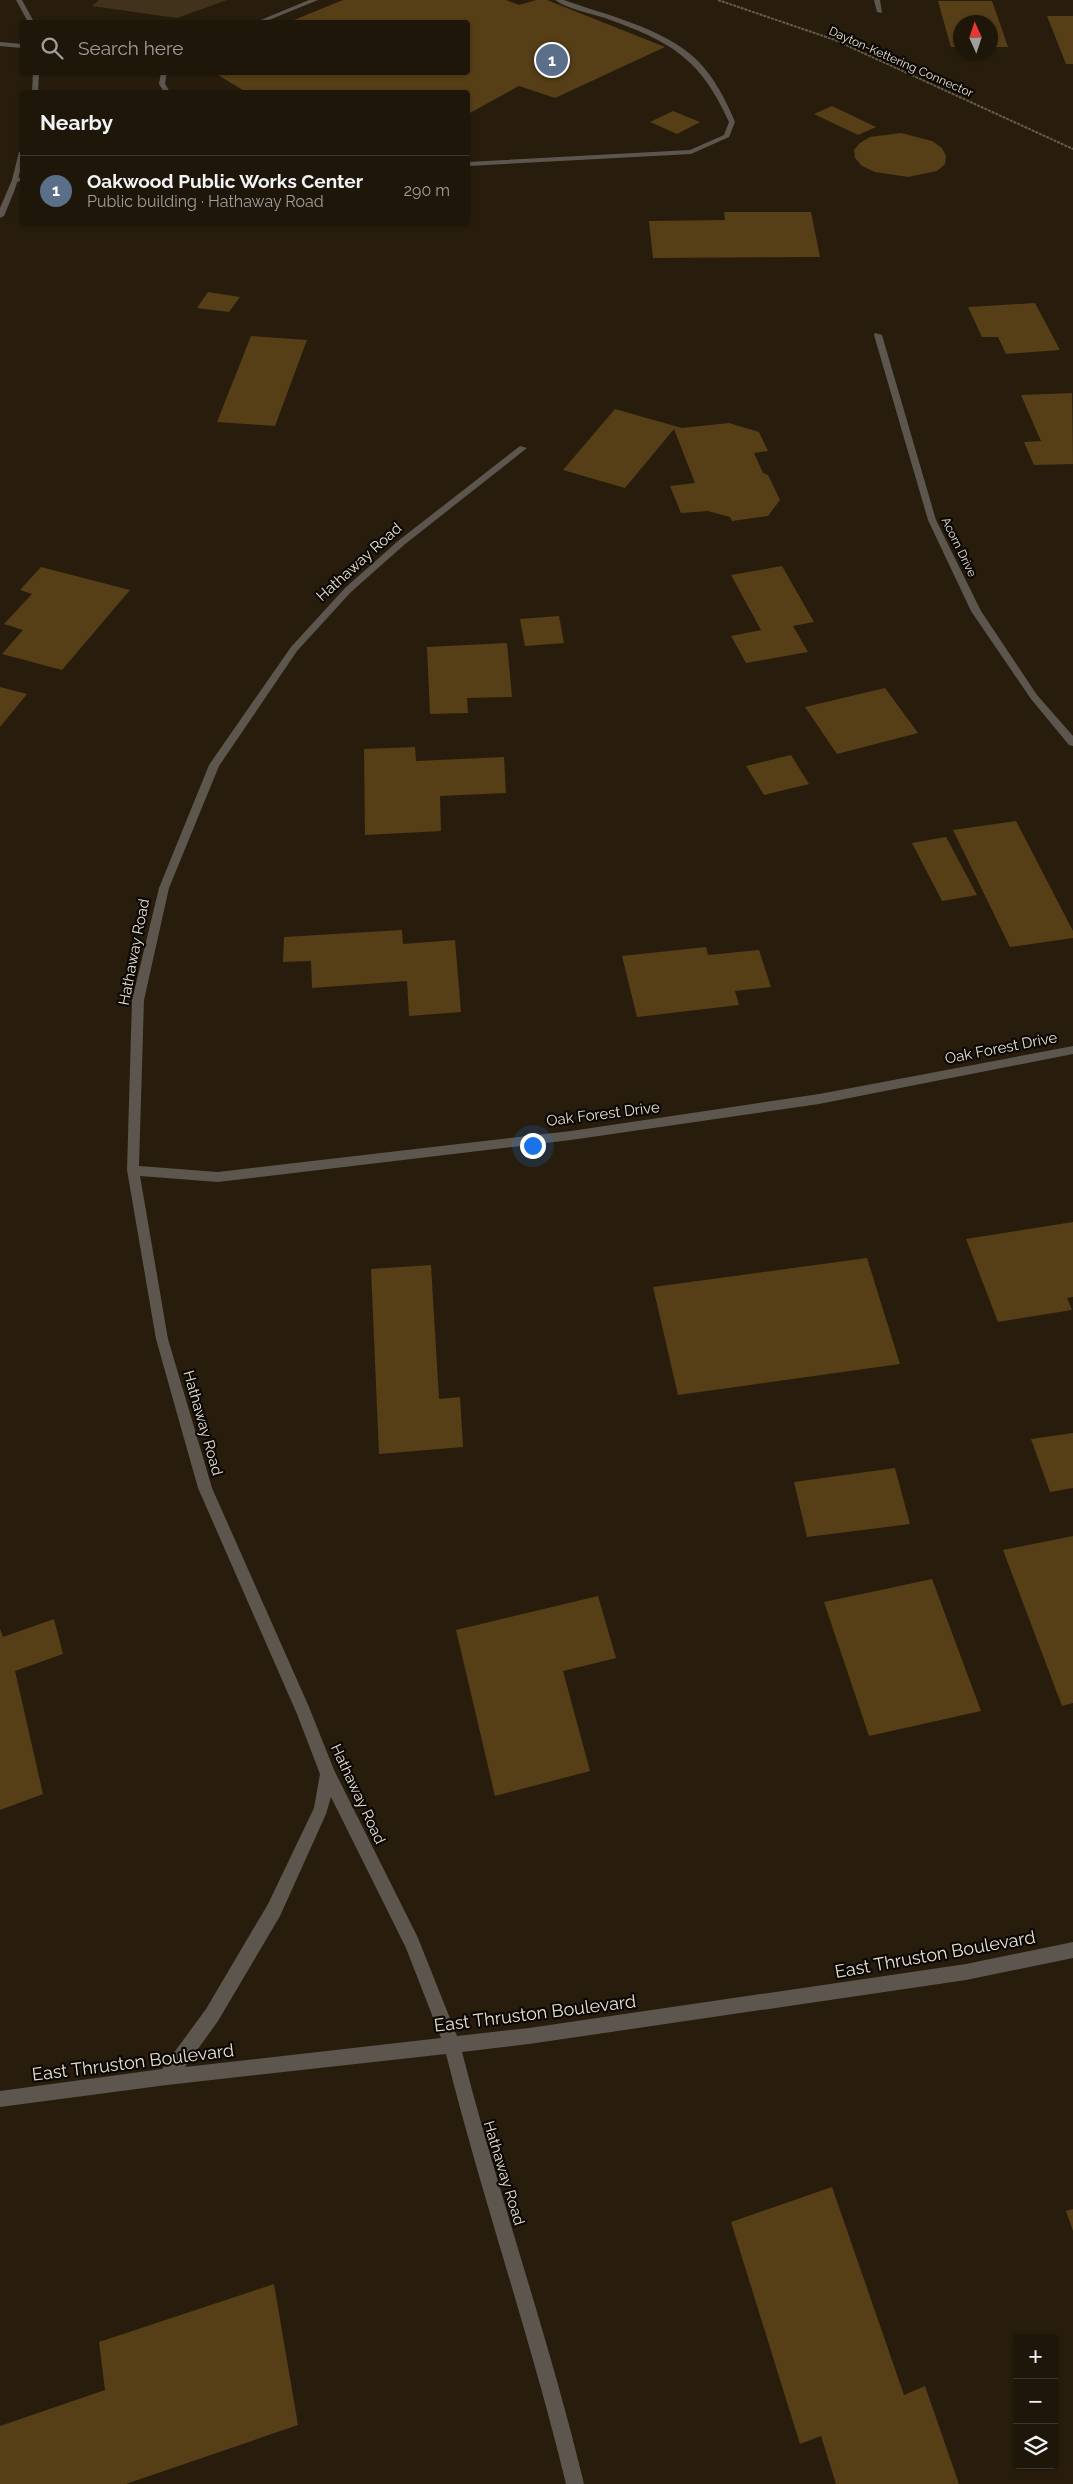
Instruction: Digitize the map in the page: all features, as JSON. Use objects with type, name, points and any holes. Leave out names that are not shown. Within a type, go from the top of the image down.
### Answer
[{"type":"street","points":[[19,0],[30,20]]},
{"type":"street","points":[[264,20],[315,0]]},
{"type":"street","points":[[470,164],[691,152],[727,136],[732,122],[721,96],[689,56],[664,40],[558,0]]},
{"type":"street","points":[[877,0],[880,12]]},
{"type":"street","points":[[0,44],[20,46]]},
{"type":"street","points":[[35,90],[36,75]]},
{"type":"street","points":[[164,75],[162,84],[166,90]]},
{"type":"street","points":[[0,216],[19,180]]},
{"type":"street","name":"Acorn Drive","points":[[878,335],[932,520],[976,611],[1034,697],[1073,743]]},
{"type":"street","name":"Hathaway Road","points":[[523,448],[401,544],[348,590],[294,649],[214,765],[164,888],[138,1000],[133,1170],[162,1340],[205,1488],[304,1712],[328,1774],[412,1944],[452,2045],[469,2113],[556,2405],[574,2484]]},
{"type":"street","name":"Oak Forest Drive","points":[[133,1170],[187,1176],[218,1177],[594,1132],[782,1106],[959,1074],[1073,1050]]},
{"type":"street","points":[[167,2077],[212,2015],[274,1910],[321,1809],[328,1774]]},
{"type":"street","name":"East Thruston Boulevard","points":[[0,2099],[167,2077],[539,2035],[966,1972],[1073,1950]]},
{"type":"path","name":"Dayton-Kettering Connector","points":[[718,0],[835,40],[1073,149]]},
{"type":"shaded area","points":[[99,0],[227,0],[177,18],[92,6]]},
{"type":"building","points":[[343,0],[506,0],[519,5],[536,0],[547,0],[665,47],[555,98],[519,86],[470,113],[470,90],[243,90],[218,75],[470,75],[470,20],[294,20]]},
{"type":"building","points":[[938,1],[992,1],[997,15],[953,15],[953,47],[951,47]]},
{"type":"building","points":[[1047,16],[1073,16],[1073,64],[1066,64]]},
{"type":"building","points":[[998,18],[1008,47],[998,47]]},
{"type":"building","points":[[832,106],[876,127],[858,135],[814,114]]},
{"type":"building","points":[[673,111],[700,122],[677,134],[650,122]]},
{"type":"building","points":[[901,133],[932,141],[942,148],[946,156],[945,164],[937,171],[908,177],[875,172],[862,166],[855,158],[854,150],[860,143],[870,137]]},
{"type":"building","points":[[724,212],[811,212],[820,257],[653,258],[649,221],[725,220]]},
{"type":"building","points":[[208,292],[240,297],[229,312],[197,308]]},
{"type":"building","points":[[1035,303],[1060,350],[1006,354],[998,337],[982,337],[968,307]]},
{"type":"building","points":[[251,336],[307,340],[275,426],[217,422]]},
{"type":"building","points":[[1072,393],[1073,464],[1034,465],[1024,442],[1041,441],[1021,395]]},
{"type":"building","points":[[615,409],[682,428],[729,423],[759,432],[768,451],[754,453],[763,473],[768,475],[780,500],[768,516],[732,521],[730,517],[708,511],[681,513],[670,486],[695,483],[674,429],[625,488],[563,470]]},
{"type":"building","points":[[782,566],[814,622],[793,626],[808,652],[746,663],[731,636],[761,630],[731,575]]},
{"type":"building","points":[[41,567],[130,590],[62,670],[2,654],[23,630],[4,624],[32,594],[20,590]]},
{"type":"building","points":[[559,616],[564,643],[525,646],[520,619]]},
{"type":"building","points":[[507,643],[512,697],[467,698],[468,713],[430,714],[427,647]]},
{"type":"building","points":[[0,687],[27,694],[0,727]]},
{"type":"building","points":[[885,688],[918,733],[837,754],[805,707]]},
{"type":"building","points":[[415,747],[416,761],[504,757],[506,793],[440,796],[441,831],[365,835],[364,749]]},
{"type":"building","points":[[791,755],[809,784],[764,795],[746,766]]},
{"type":"building","points":[[1016,821],[1073,931],[1073,938],[1010,947],[953,830]]},
{"type":"building","points":[[946,837],[977,895],[942,901],[912,843]]},
{"type":"building","points":[[402,930],[403,944],[455,940],[461,1012],[409,1016],[407,981],[312,988],[311,961],[283,962],[284,937]]},
{"type":"building","points":[[706,947],[708,955],[759,950],[771,987],[735,991],[739,1005],[637,1017],[622,956]]},
{"type":"building","points":[[1073,1222],[1073,1297],[1067,1298],[1072,1310],[998,1322],[966,1239]]},
{"type":"building","points":[[867,1258],[900,1364],[678,1395],[653,1287]]},
{"type":"building","points":[[431,1265],[439,1399],[460,1397],[463,1447],[379,1454],[371,1269]]},
{"type":"building","points":[[1073,1433],[1073,1488],[1050,1492],[1031,1439]]},
{"type":"building","points":[[895,1468],[910,1524],[807,1537],[794,1482]]},
{"type":"building","points":[[1073,1536],[1073,1703],[1062,1706],[1003,1550]]},
{"type":"building","points":[[932,1579],[981,1711],[869,1736],[824,1602]]},
{"type":"building","points":[[598,1596],[616,1658],[563,1671],[590,1771],[495,1796],[456,1630]]},
{"type":"building","points":[[54,1619],[63,1654],[15,1671],[43,1794],[0,1810],[0,1629],[3,1637]]},
{"type":"building","points":[[832,2187],[904,2395],[925,2386],[959,2484],[836,2484],[821,2436],[800,2444],[731,2222]]},
{"type":"building","points":[[1073,2209],[1073,2231],[1066,2211]]},
{"type":"building","points":[[274,2284],[298,2425],[126,2484],[0,2484],[0,2426],[105,2390],[99,2342]]},
{"type":"place","name":"Oakwood Public Works Center","points":[[552,60]]}]
